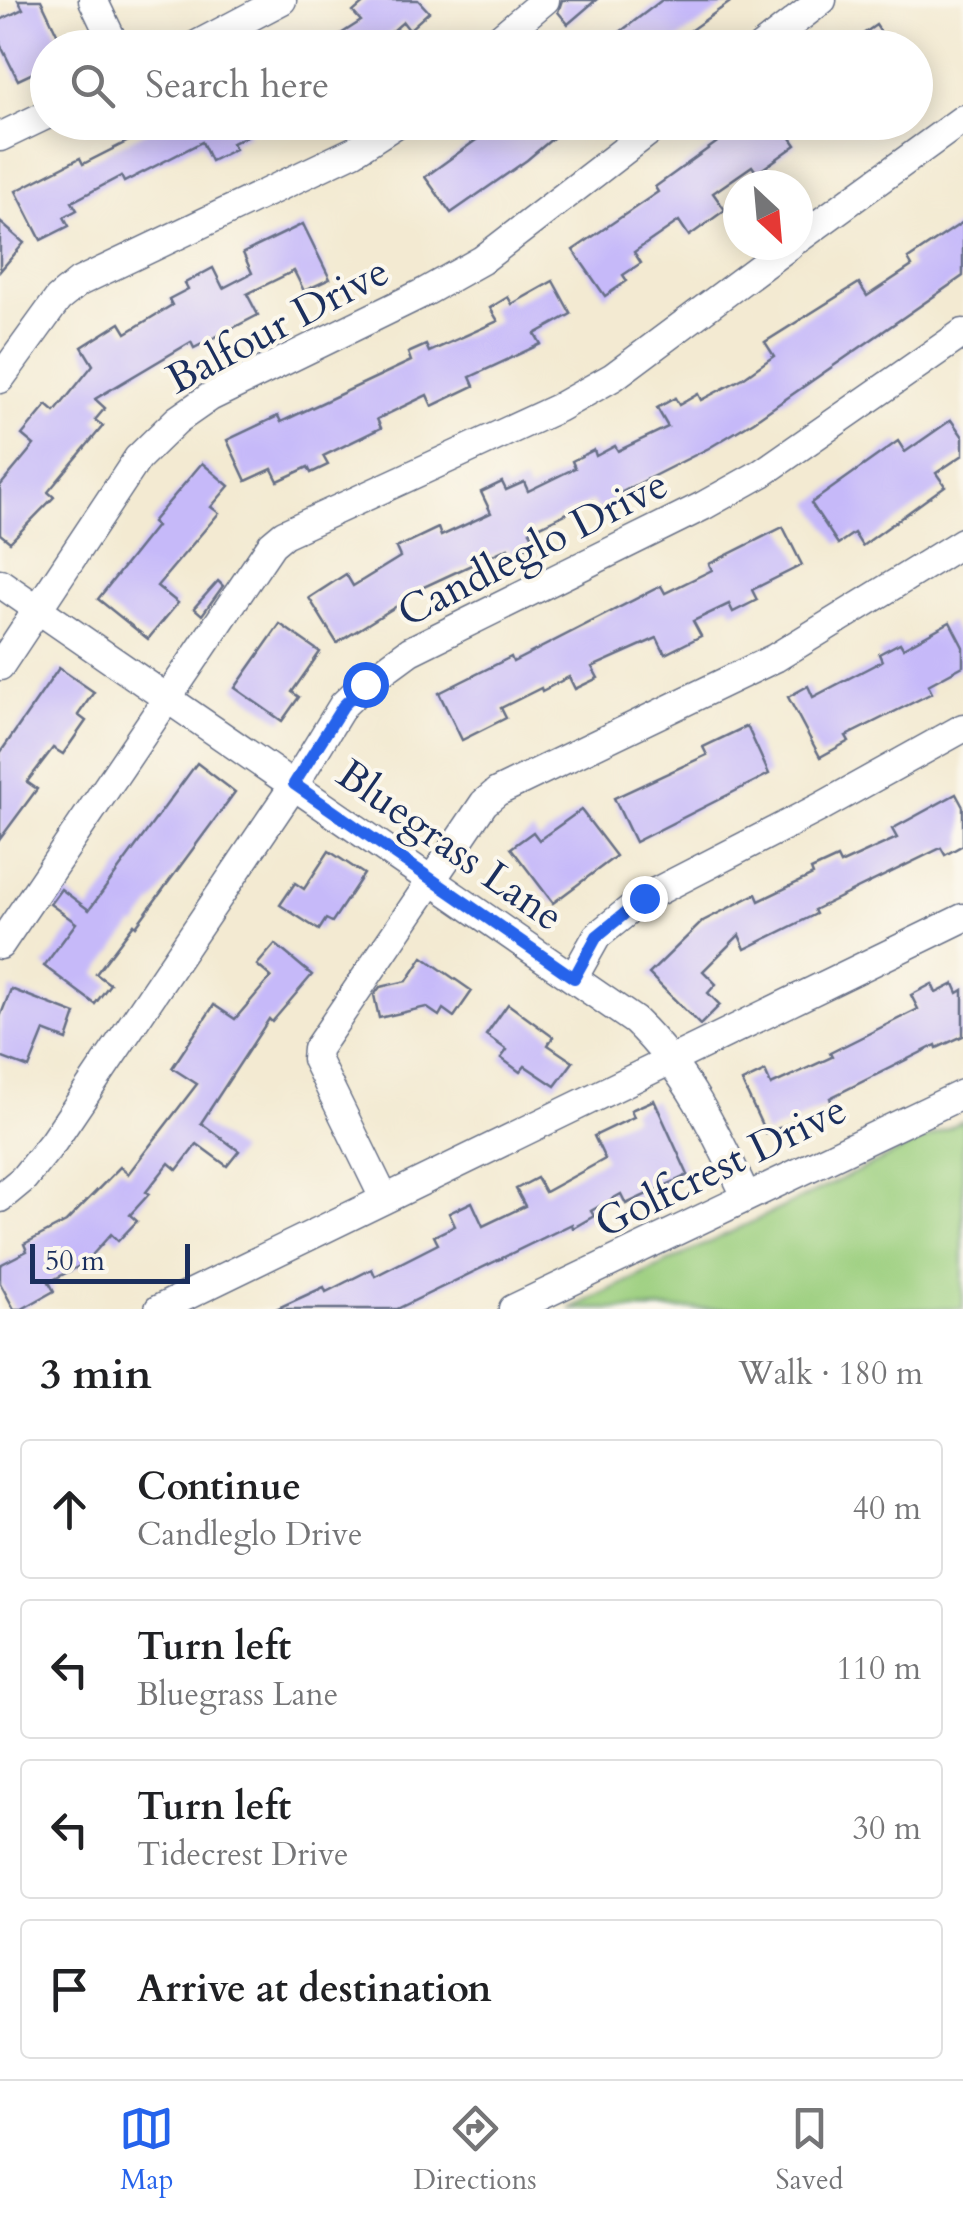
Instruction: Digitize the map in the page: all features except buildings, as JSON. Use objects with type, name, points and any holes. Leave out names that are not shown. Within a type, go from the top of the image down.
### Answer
[{"type":"street","points":[[92,0],[107,30]]},
{"type":"street","points":[[224,30],[282,0]]},
{"type":"street","points":[[509,30],[545,0]]},
{"type":"street","points":[[783,30],[822,0]]},
{"type":"street","points":[[813,228],[963,119]]},
{"type":"street","points":[[0,137],[30,123]]},
{"type":"street","points":[[0,379],[58,300],[78,282],[371,140]]},
{"type":"street","name":"Balfour Drive","points":[[0,666],[111,494],[138,458],[177,420],[210,397],[482,260],[639,140]]},
{"type":"street","points":[[0,945],[260,558],[284,534],[558,408],[613,377],[770,260]]},
{"type":"street","name":"Candleglo Drive","points":[[0,1198],[53,1142],[343,706],[365,684],[410,651],[748,482],[963,333]]},
{"type":"street","points":[[384,1198],[316,1059],[317,1049],[484,803],[498,792],[776,658],[963,542]]},
{"type":"street","name":"Bluegrass Lane","points":[[0,583],[635,1022],[672,1060],[694,1092],[746,1196]]},
{"type":"street","points":[[574,978],[597,936],[644,898],[963,728]]},
{"type":"street","points":[[159,1309],[963,918]]},
{"type":"street","name":"Golfcrest Drive","points":[[512,1309],[963,1094]]},
{"type":"green space","points":[[963,1121],[963,1309],[570,1309]]},
{"type":"route","points":[[365,684],[343,706],[294,784],[574,978],[597,936],[644,898]]}]
